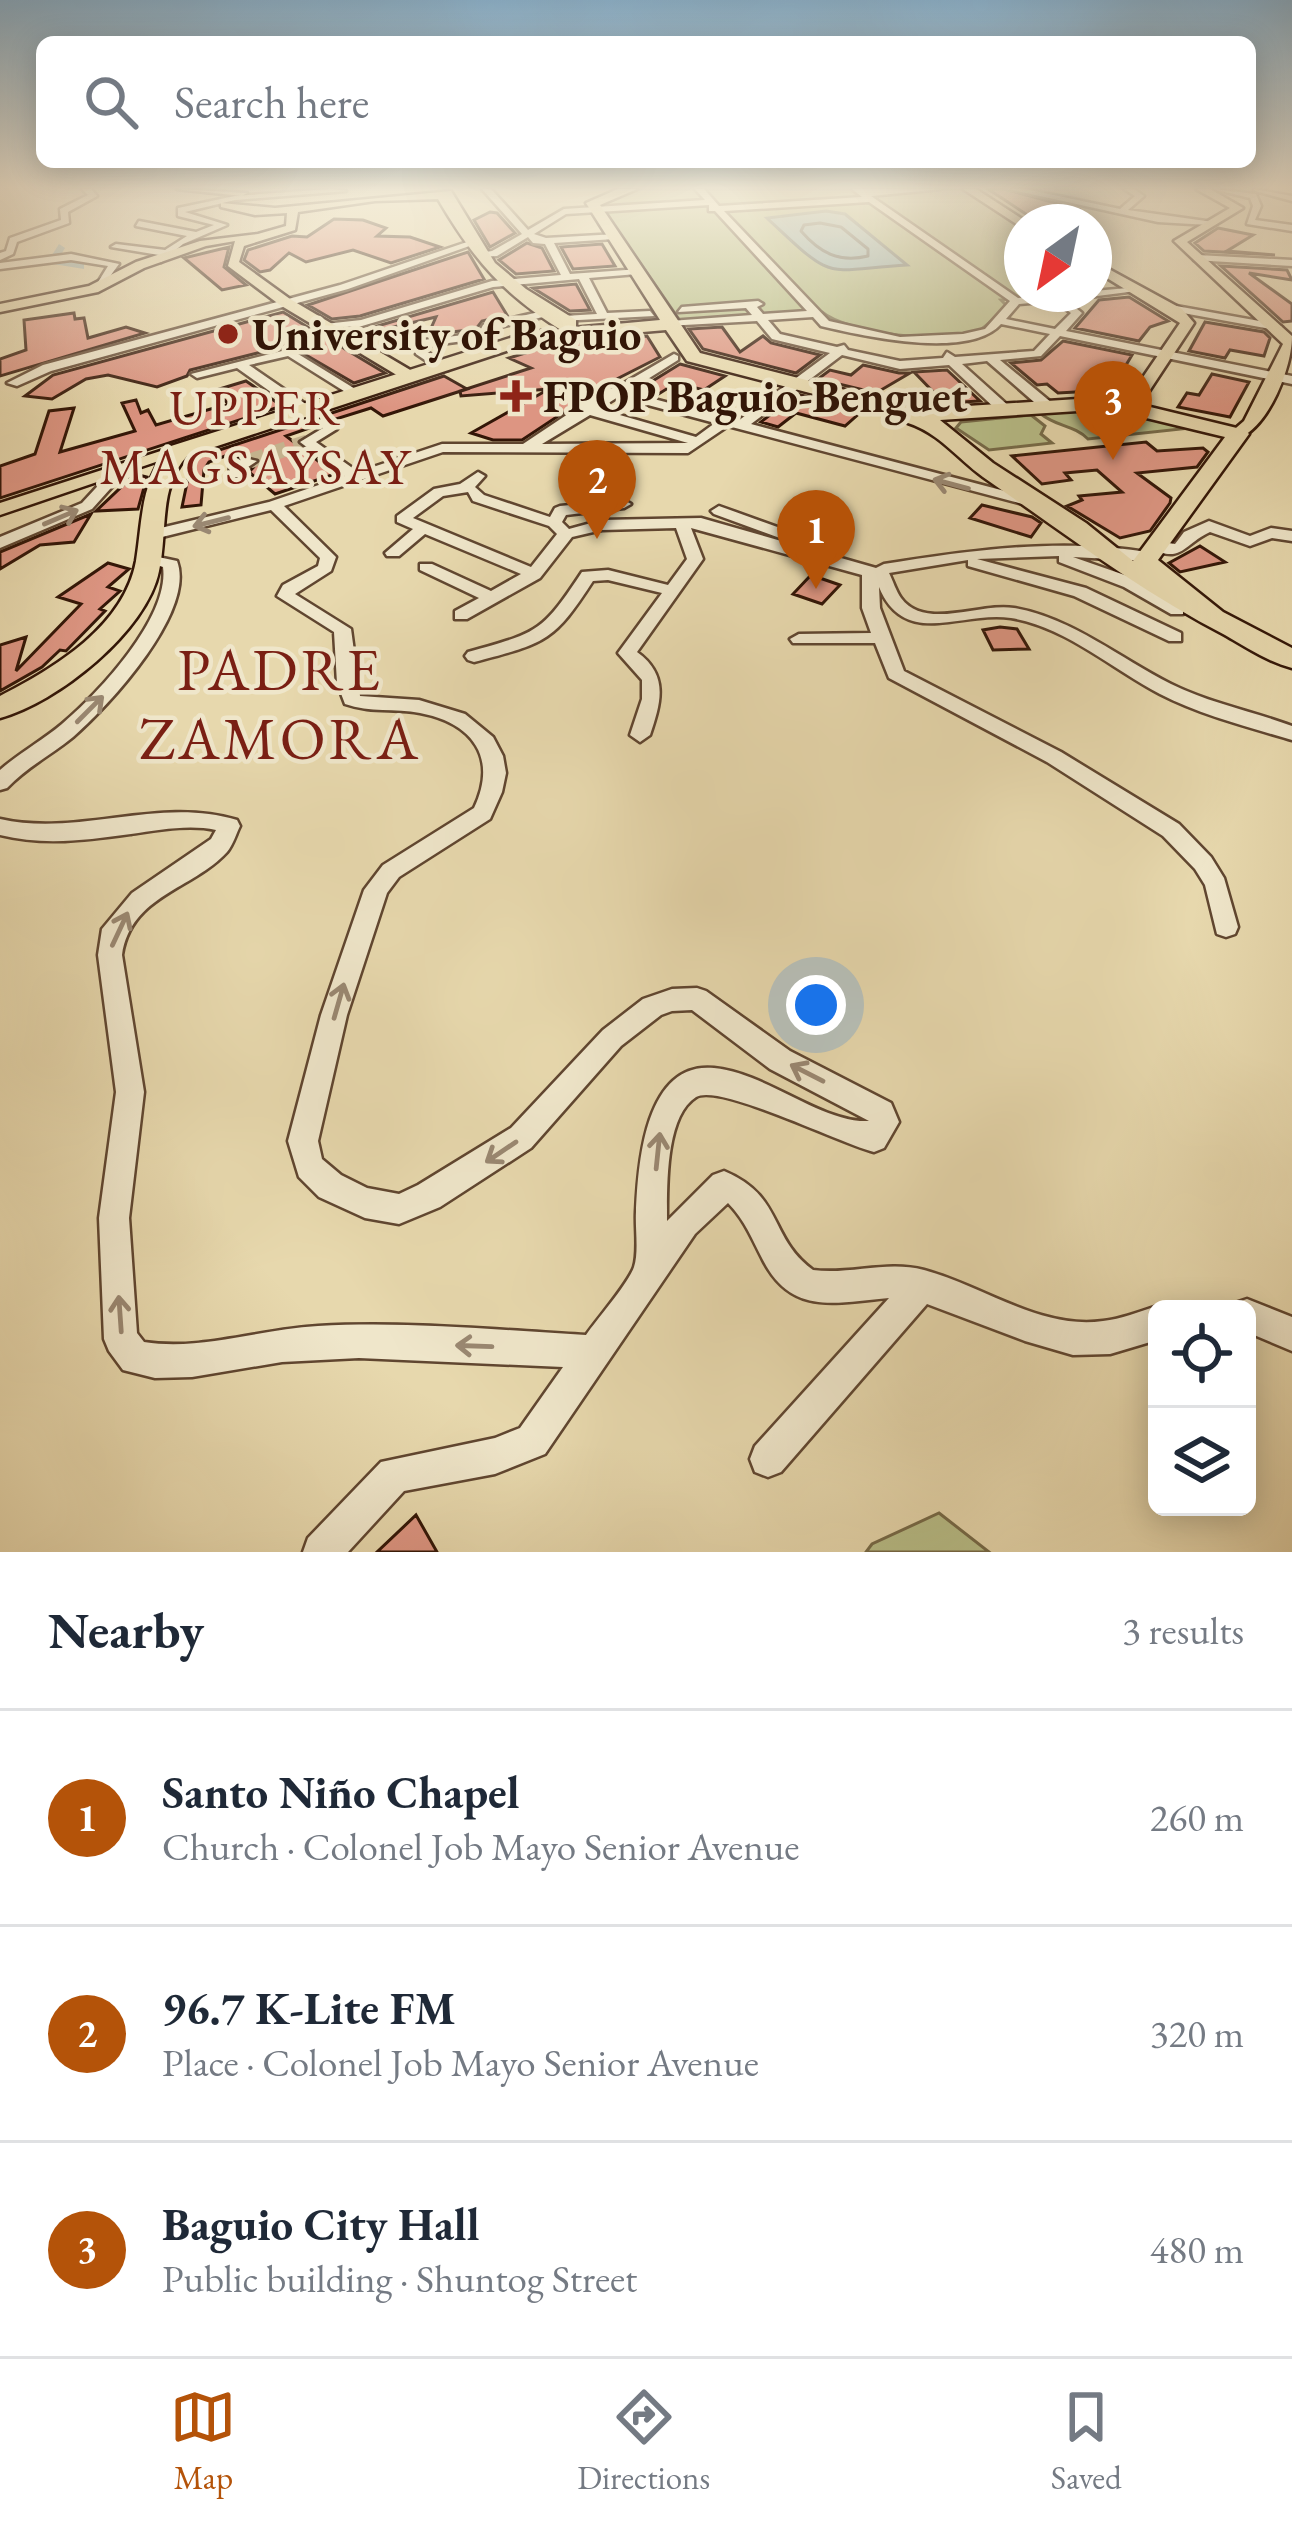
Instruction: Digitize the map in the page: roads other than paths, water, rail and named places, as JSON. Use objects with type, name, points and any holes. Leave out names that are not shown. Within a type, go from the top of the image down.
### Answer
[{"type":"highway","points":[[624,261],[661,322],[692,357],[794,386]]},
{"type":"highway","points":[[158,466],[532,340],[558,321],[630,328],[661,322]]},
{"type":"highway","points":[[558,321],[600,326]]},
{"type":"highway","points":[[158,466],[317,418],[359,395],[444,367],[486,344],[600,326],[661,322]]},
{"type":"highway","points":[[661,322],[674,358],[936,418],[1047,406],[1124,406],[1238,434],[1151,551],[1147,566],[1211,615]]},
{"type":"highway","points":[[936,418],[985,468],[1038,504],[1077,528],[1128,549],[1151,551]]},
{"type":"highway","points":[[0,718],[51,692],[97,651],[132,605],[156,547],[158,466]]},
{"type":"highway","points":[[1077,528],[1104,554],[1292,659]]},
{"type":"highway","points":[[0,708],[97,651]]},
{"type":"main road","points":[[0,308],[100,286],[151,261]]},
{"type":"main road","points":[[232,261],[286,303],[411,377]]},
{"type":"main road","points":[[486,261],[504,282],[558,321]]},
{"type":"main road","points":[[487,261],[504,282]]},
{"type":"main road","points":[[1201,261],[1292,343],[1283,378],[1238,434]]},
{"type":"main road","points":[[1112,275],[1165,307],[1179,329],[1124,406]]},
{"type":"main road","points":[[0,511],[158,466]]},
{"type":"main road","points":[[0,511],[158,466]]},
{"type":"street","points":[[94,261],[114,263],[100,286]]},
{"type":"street","points":[[13,383],[47,368],[286,303],[416,261]]},
{"type":"street","points":[[558,261],[566,276]]},
{"type":"street","points":[[580,261],[600,326]]},
{"type":"street","points":[[769,261],[824,325],[864,334],[928,340],[963,337],[985,333],[1008,312]]},
{"type":"street","points":[[959,261],[1004,293]]},
{"type":"street","points":[[329,326],[362,323],[504,282],[630,271]]},
{"type":"street","points":[[1112,292],[1139,290]]},
{"type":"street","points":[[661,322],[748,305],[807,301]]},
{"type":"street","points":[[748,305],[776,337],[905,365],[1037,354],[1075,312]]},
{"type":"street","points":[[1165,307],[1283,331]]},
{"type":"street","points":[[661,322],[816,315]]},
{"type":"street","points":[[444,367],[422,354],[418,343],[486,344],[487,327],[558,321]]},
{"type":"street","points":[[1001,321],[1283,378]]},
{"type":"street","points":[[352,340],[362,323]]},
{"type":"street","points":[[0,783],[67,731],[118,676],[177,586],[171,564],[156,547],[442,448],[688,449],[794,386],[864,334]]},
{"type":"street","points":[[963,337],[1047,406]]},
{"type":"street","points":[[928,340],[1006,411]]},
{"type":"street","points":[[197,374],[290,352],[359,395]]},
{"type":"street","points":[[526,448],[674,358]]},
{"type":"street","points":[[239,364],[317,418],[327,432],[307,442],[356,477]]},
{"type":"street","points":[[288,399],[338,382]]},
{"type":"street","points":[[612,392],[1038,504]]},
{"type":"street","points":[[585,409],[698,441]]},
{"type":"street","points":[[234,474],[250,461]]},
{"type":"street","points":[[0,543],[87,506],[158,466]]},
{"type":"street","points":[[534,574],[421,530],[403,517],[431,502],[439,492],[477,484],[478,498],[560,529],[681,521],[876,570],[956,556],[1178,549],[1209,526],[1250,542],[1271,533],[1292,536]]},
{"type":"street","points":[[460,615],[534,574],[560,529],[560,511],[624,504]]},
{"type":"street","points":[[274,505],[328,557],[326,568],[286,596],[342,629],[348,649],[345,681],[352,700],[434,710],[467,724],[486,738],[495,754],[490,799],[482,813],[407,860],[376,890],[334,1015],[303,1141],[309,1167],[330,1186],[364,1203],[399,1209],[429,1196],[521,1138],[612,1038],[652,1007],[672,1000],[697,999],[780,1060],[859,1099],[881,1112],[886,1122],[874,1138],[835,1130],[716,1078],[691,1082],[676,1091],[664,1114],[657,1150],[650,1267]]},
{"type":"street","points":[[718,511],[876,570],[887,594],[915,616],[952,620],[1005,611],[1027,616],[1080,638],[1184,698],[1292,733]]},
{"type":"street","points":[[640,735],[652,700],[652,678],[646,664],[627,653],[695,560],[681,521]]},
{"type":"street","points":[[393,553],[421,530]]},
{"type":"street","points":[[1048,551],[1130,583],[1178,610]]},
{"type":"street","points":[[956,556],[1080,592],[1175,637]]},
{"type":"street","points":[[426,567],[493,598]]},
{"type":"street","points":[[876,570],[871,608],[896,674],[1054,757],[1171,830],[1216,884],[1226,927]]},
{"type":"street","points":[[474,656],[537,638],[561,617],[588,576],[608,574],[669,590]]},
{"type":"street","points":[[799,639],[884,638]]},
{"type":"street","points":[[0,827],[44,835],[191,819],[217,819],[229,826],[220,844],[140,900],[114,929],[110,955],[130,1092],[114,1219],[122,1339],[135,1358],[163,1364],[203,1363],[280,1345],[383,1343],[591,1352]]},
{"type":"street","points":[[322,1552],[394,1475],[495,1456],[532,1441],[650,1267],[695,1208],[724,1186],[749,1201],[786,1269],[804,1284],[824,1287],[880,1279],[922,1286],[1070,1339],[1097,1339],[1148,1325]]},
{"type":"street","points":[[768,1459],[922,1286]]},
{"type":"street","points":[[1256,1319],[1292,1334]]},
{"type":"water","points":[[903,261],[907,265],[844,270],[820,263]]},
{"type":"waterway","points":[[58,261],[80,266]]},
{"type":"tunnel","points":[[250,461],[307,442]]},
{"type":"place","name":"University of Baguio","points":[[228,334]]},
{"type":"place","name":"FPOP Baguio-Benguet","points":[[516,396]]},
{"type":"place","name":"Baguio City Hall","points":[[1113,460]]},
{"type":"place","name":"96.7 K-Lite FM","points":[[597,539]]},
{"type":"place","name":"Santo Niño Chapel","points":[[816,589]]},
{"type":"district","name":"UPPER MAGSAYSAY","points":[[256,436]]},
{"type":"district","name":"PADRE ZAMORA","points":[[280,704]]}]
